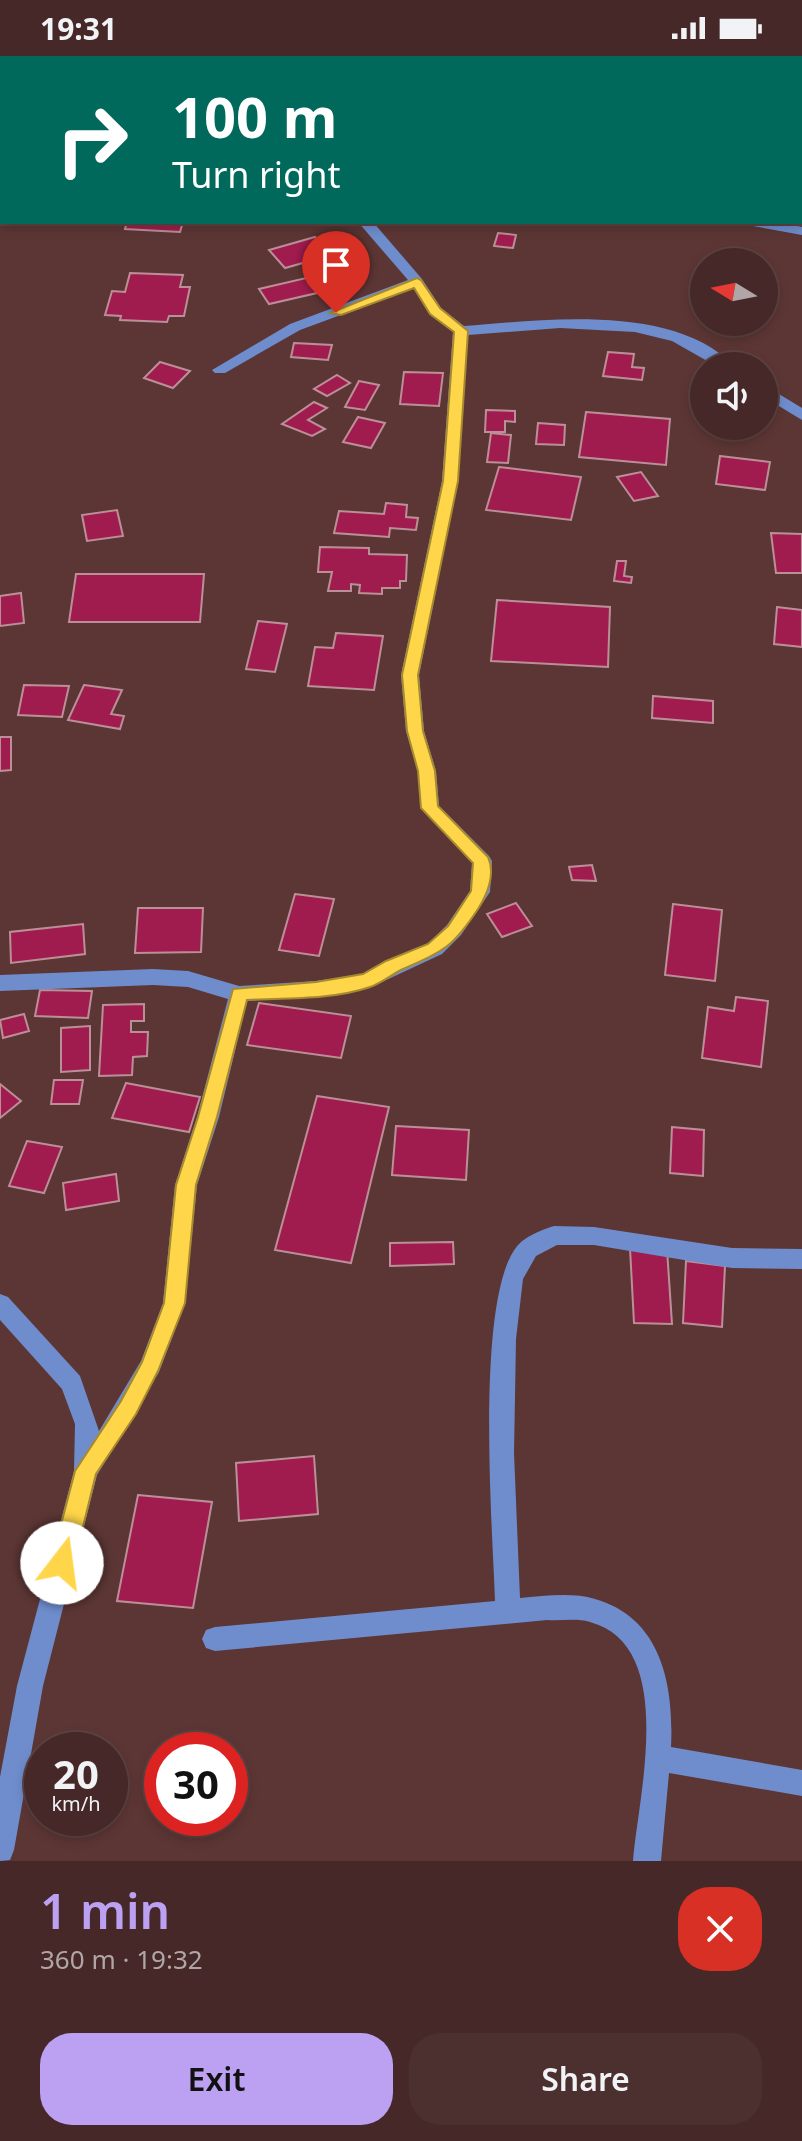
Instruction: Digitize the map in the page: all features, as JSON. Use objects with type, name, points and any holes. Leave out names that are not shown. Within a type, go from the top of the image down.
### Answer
[{"type":"street","points":[[367,224],[417,282],[435,311],[461,331],[556,324],[630,327],[681,339],[703,352]]},
{"type":"street","points":[[764,224],[802,231]]},
{"type":"street","points":[[220,370],[295,327],[417,282]]},
{"type":"street","points":[[0,983],[153,977],[188,979],[239,994],[316,989],[367,981],[393,966],[435,949],[454,930],[480,892],[482,861],[430,808],[427,771],[415,731],[410,675],[450,481],[461,331]]},
{"type":"street","points":[[778,399],[802,415]]},
{"type":"street","points":[[86,1471],[145,1375],[174,1303],[186,1185],[208,1117],[239,994]]},
{"type":"street","points":[[508,1613],[502,1453],[504,1339],[512,1278],[528,1249],[554,1235],[594,1236],[732,1258],[802,1259]]},
{"type":"street","points":[[0,1304],[72,1383],[87,1424],[86,1471],[30,1686],[0,1850]]},
{"type":"street","points":[[215,1639],[547,1608],[595,1611],[626,1627],[647,1651],[658,1698],[660,1758],[647,1839],[647,1861]]},
{"type":"street","points":[[660,1758],[802,1783]]},
{"type":"building","points":[[126,224],[182,224],[180,232],[125,229]]},
{"type":"building","points":[[498,233],[516,235],[513,248],[494,246]]},
{"type":"building","points":[[315,237],[331,255],[285,268],[269,250]]},
{"type":"building","points":[[130,273],[183,275],[180,287],[190,287],[184,316],[169,316],[167,322],[120,320],[121,316],[105,315],[112,291],[125,292]]},
{"type":"building","points":[[306,278],[317,293],[269,304],[259,289]]},
{"type":"building","points":[[294,343],[332,345],[328,360],[291,357]]},
{"type":"building","points":[[608,352],[634,354],[632,367],[644,368],[642,380],[603,376]]},
{"type":"building","points":[[160,362],[190,371],[173,388],[144,378]]},
{"type":"building","points":[[404,372],[443,373],[439,406],[400,404]]},
{"type":"building","points":[[337,375],[350,383],[327,396],[314,389]]},
{"type":"building","points":[[359,381],[379,385],[365,410],[345,407]]},
{"type":"building","points":[[314,402],[327,408],[308,420],[325,429],[312,436],[282,424]]},
{"type":"building","points":[[486,410],[515,411],[515,422],[505,421],[505,432],[485,432]]},
{"type":"building","points":[[586,412],[670,419],[666,465],[579,457]]},
{"type":"building","points":[[358,417],[385,423],[371,448],[343,442]]},
{"type":"building","points":[[538,423],[565,425],[564,445],[536,444]]},
{"type":"building","points":[[491,433],[511,435],[508,463],[487,462]]},
{"type":"building","points":[[720,456],[770,462],[765,490],[716,484]]},
{"type":"building","points":[[499,467],[581,477],[571,520],[486,510]]},
{"type":"building","points":[[641,472],[658,496],[634,501],[617,477]]},
{"type":"building","points":[[386,503],[407,505],[406,517],[418,518],[416,530],[390,528],[389,537],[334,533],[339,511],[384,514]]},
{"type":"building","points":[[117,510],[123,536],[87,541],[82,515]]},
{"type":"building","points":[[771,533],[802,534],[802,573],[776,573]]},
{"type":"building","points":[[320,547],[369,548],[369,554],[407,555],[406,581],[400,581],[400,588],[382,588],[382,594],[359,593],[360,585],[351,584],[351,591],[328,591],[332,572],[318,572]]},
{"type":"building","points":[[617,561],[626,561],[624,576],[632,577],[631,583],[614,581]]},
{"type":"building","points":[[76,574],[204,574],[200,622],[69,622]]},
{"type":"building","points":[[21,593],[24,623],[0,626],[0,596]]},
{"type":"building","points":[[497,600],[610,607],[608,667],[491,661]]},
{"type":"building","points":[[777,607],[802,610],[802,647],[774,644]]},
{"type":"building","points":[[258,621],[287,624],[275,672],[246,669]]},
{"type":"building","points":[[336,633],[383,636],[374,690],[308,686],[315,647],[333,648]]},
{"type":"building","points":[[24,685],[69,686],[62,717],[18,715]]},
{"type":"building","points":[[84,685],[122,690],[111,714],[124,716],[120,729],[68,720]]},
{"type":"building","points":[[653,696],[713,701],[713,723],[652,718]]},
{"type":"building","points":[[0,737],[11,737],[11,770],[0,771]]},
{"type":"building","points":[[592,865],[596,881],[572,880],[569,867]]},
{"type":"building","points":[[295,894],[334,899],[319,956],[279,950]]},
{"type":"building","points":[[516,903],[532,926],[502,937],[487,914]]},
{"type":"building","points":[[673,904],[722,910],[715,981],[665,975]]},
{"type":"building","points":[[138,908],[203,908],[201,952],[135,953]]},
{"type":"building","points":[[83,924],[85,954],[11,963],[10,932]]},
{"type":"building","points":[[40,990],[92,991],[88,1018],[35,1016]]},
{"type":"building","points":[[736,997],[768,1001],[761,1067],[702,1058],[708,1007],[734,1011]]},
{"type":"building","points":[[259,1003],[351,1016],[341,1058],[247,1045]]},
{"type":"building","points":[[144,1004],[144,1021],[131,1021],[131,1032],[148,1032],[147,1056],[133,1057],[132,1075],[99,1076],[103,1005]]},
{"type":"building","points":[[24,1014],[29,1031],[3,1038],[0,1020]]},
{"type":"building","points":[[90,1026],[90,1070],[61,1072],[61,1028]]},
{"type":"building","points":[[54,1080],[83,1080],[79,1104],[51,1104]]},
{"type":"building","points":[[126,1083],[200,1097],[189,1132],[112,1118]]},
{"type":"building","points":[[0,1084],[21,1101],[0,1118]]},
{"type":"building","points":[[317,1096],[389,1107],[351,1263],[275,1250]]},
{"type":"building","points":[[396,1126],[469,1130],[466,1180],[392,1175]]},
{"type":"building","points":[[672,1127],[704,1130],[703,1176],[670,1173]]},
{"type":"building","points":[[27,1141],[62,1147],[44,1193],[9,1186]]},
{"type":"building","points":[[116,1174],[119,1201],[66,1210],[63,1183]]},
{"type":"building","points":[[453,1242],[454,1264],[390,1266],[390,1243]]},
{"type":"building","points":[[630,1248],[667,1249],[672,1324],[634,1323]]},
{"type":"building","points":[[686,1261],[725,1266],[722,1327],[683,1323]]},
{"type":"building","points":[[314,1456],[318,1514],[239,1521],[236,1463]]},
{"type":"building","points":[[138,1495],[212,1502],[193,1608],[117,1601]]},
{"type":"route","points":[[62,1563],[86,1471],[151,1365],[174,1303],[186,1185],[208,1117],[239,994],[316,989],[367,981],[393,966],[435,949],[454,930],[480,892],[482,861],[430,808],[427,771],[415,731],[410,675],[450,481],[461,331],[435,311],[417,282],[336,313]]}]
